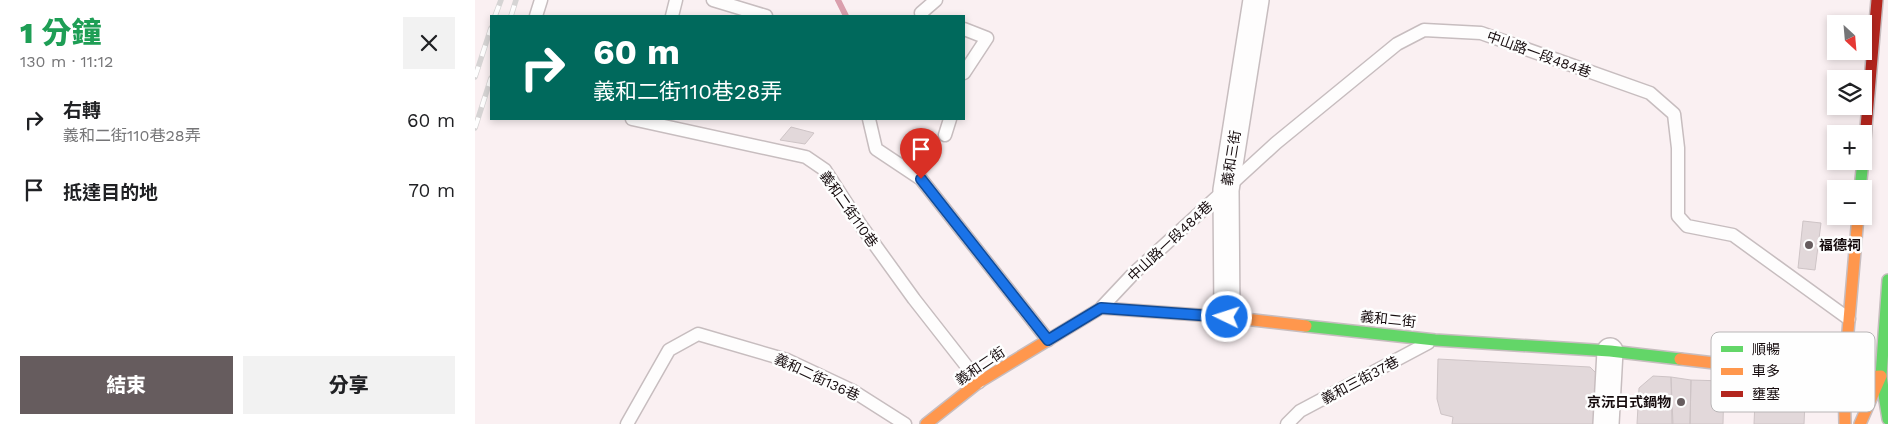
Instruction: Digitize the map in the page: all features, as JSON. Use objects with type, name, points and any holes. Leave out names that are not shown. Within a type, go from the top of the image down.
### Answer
[{"type":"street","name":"義和三街","points":[[1227,317],[1226,190],[1256,0]]},
{"type":"street","points":[[1866,125],[1877,0]]},
{"type":"street","points":[[1848,332],[1857,225]]},
{"type":"street","points":[[1888,280],[1881,376],[1888,419]]},
{"type":"street","name":"義和二街","points":[[926,424],[979,382],[1101,308],[1227,317],[1435,340],[1611,351],[1711,363]]},
{"type":"street","points":[[1606,424],[1611,351]]},
{"type":"street","name":"義和二街","points":[[1875,376],[1881,376]]},
{"type":"street","points":[[1875,390],[1881,376]]},
{"type":"street","points":[[1860,424],[1865,412]]},
{"type":"lane","points":[[536,15],[541,0]]},
{"type":"lane","points":[[672,15],[676,0]]},
{"type":"lane","points":[[713,0],[763,15]]},
{"type":"lane","points":[[921,15],[936,0]]},
{"type":"lane","points":[[965,29],[987,38],[965,71]]},
{"type":"lane","name":"中山路一段484巷","points":[[1101,308],[1134,273],[1276,144],[1397,44],[1424,30],[1481,33],[1650,93],[1674,114],[1678,148],[1678,216],[1687,226],[1733,235],[1849,319]]},
{"type":"lane","name":"義和二街110巷","points":[[647,120],[806,157],[825,170],[862,227],[908,291],[979,382]]},
{"type":"lane","points":[[869,120],[876,149],[921,179],[1048,340]]},
{"type":"lane","points":[[945,135],[950,120]]},
{"type":"lane","name":"義和二街136巷","points":[[627,424],[669,350],[697,334],[787,360],[853,392],[905,424]]},
{"type":"lane","name":"義和三街37巷","points":[[1287,424],[1301,411],[1435,340]]},
{"type":"building","points":[[791,127],[814,133],[805,144],[780,140]]},
{"type":"building","name":"福德祠","points":[[1803,221],[1821,223],[1815,270],[1798,268]]},
{"type":"building","points":[[1438,359],[1590,367],[1606,383],[1601,424],[1452,424],[1453,417],[1441,414],[1437,399]]},
{"type":"building","points":[[1653,376],[1671,377],[1673,424],[1637,424],[1639,388]]},
{"type":"building","name":"京沅日式鍋物","points":[[1671,377],[1691,380],[1690,424],[1672,424]]},
{"type":"building","points":[[1691,380],[1711,381],[1711,412],[1723,412],[1723,424],[1690,424]]},
{"type":"building","points":[[1755,412],[1805,412],[1804,424],[1754,424]]},
{"type":"waterway","points":[[838,0],[846,15]]},
{"type":"railway","points":[[495,15],[501,0]]},
{"type":"railway","points":[[511,15],[516,0]]},
{"type":"railway","points":[[475,77],[490,31]]},
{"type":"railway","points":[[475,128],[490,81]]},
{"type":"traffic: fast","points":[[1861,180],[1862,170]]},
{"type":"traffic: fast","points":[[1888,280],[1881,376],[1888,419]]},
{"type":"traffic: fast","points":[[1306,326],[1435,340],[1610,351],[1680,359]]},
{"type":"traffic: slow","points":[[1848,332],[1857,225]]},
{"type":"traffic: slow","points":[[926,424],[979,382],[1101,308],[1227,317],[1306,326]]},
{"type":"traffic: slow","points":[[1680,359],[1711,363]]},
{"type":"traffic: slow","points":[[1875,376],[1881,376],[1875,390]]},
{"type":"traffic: slow","points":[[1845,412],[1845,424]]},
{"type":"traffic: slow","points":[[1860,424],[1865,412]]},
{"type":"traffic: jam","points":[[1866,125],[1877,0]]},
{"type":"place","name":"福德祠","points":[[1809,245]]},
{"type":"place","name":"京沅日式鍋物","points":[[1681,402]]},
{"type":"route","points":[[921,179],[1048,340],[1101,308],[1227,317]]}]
